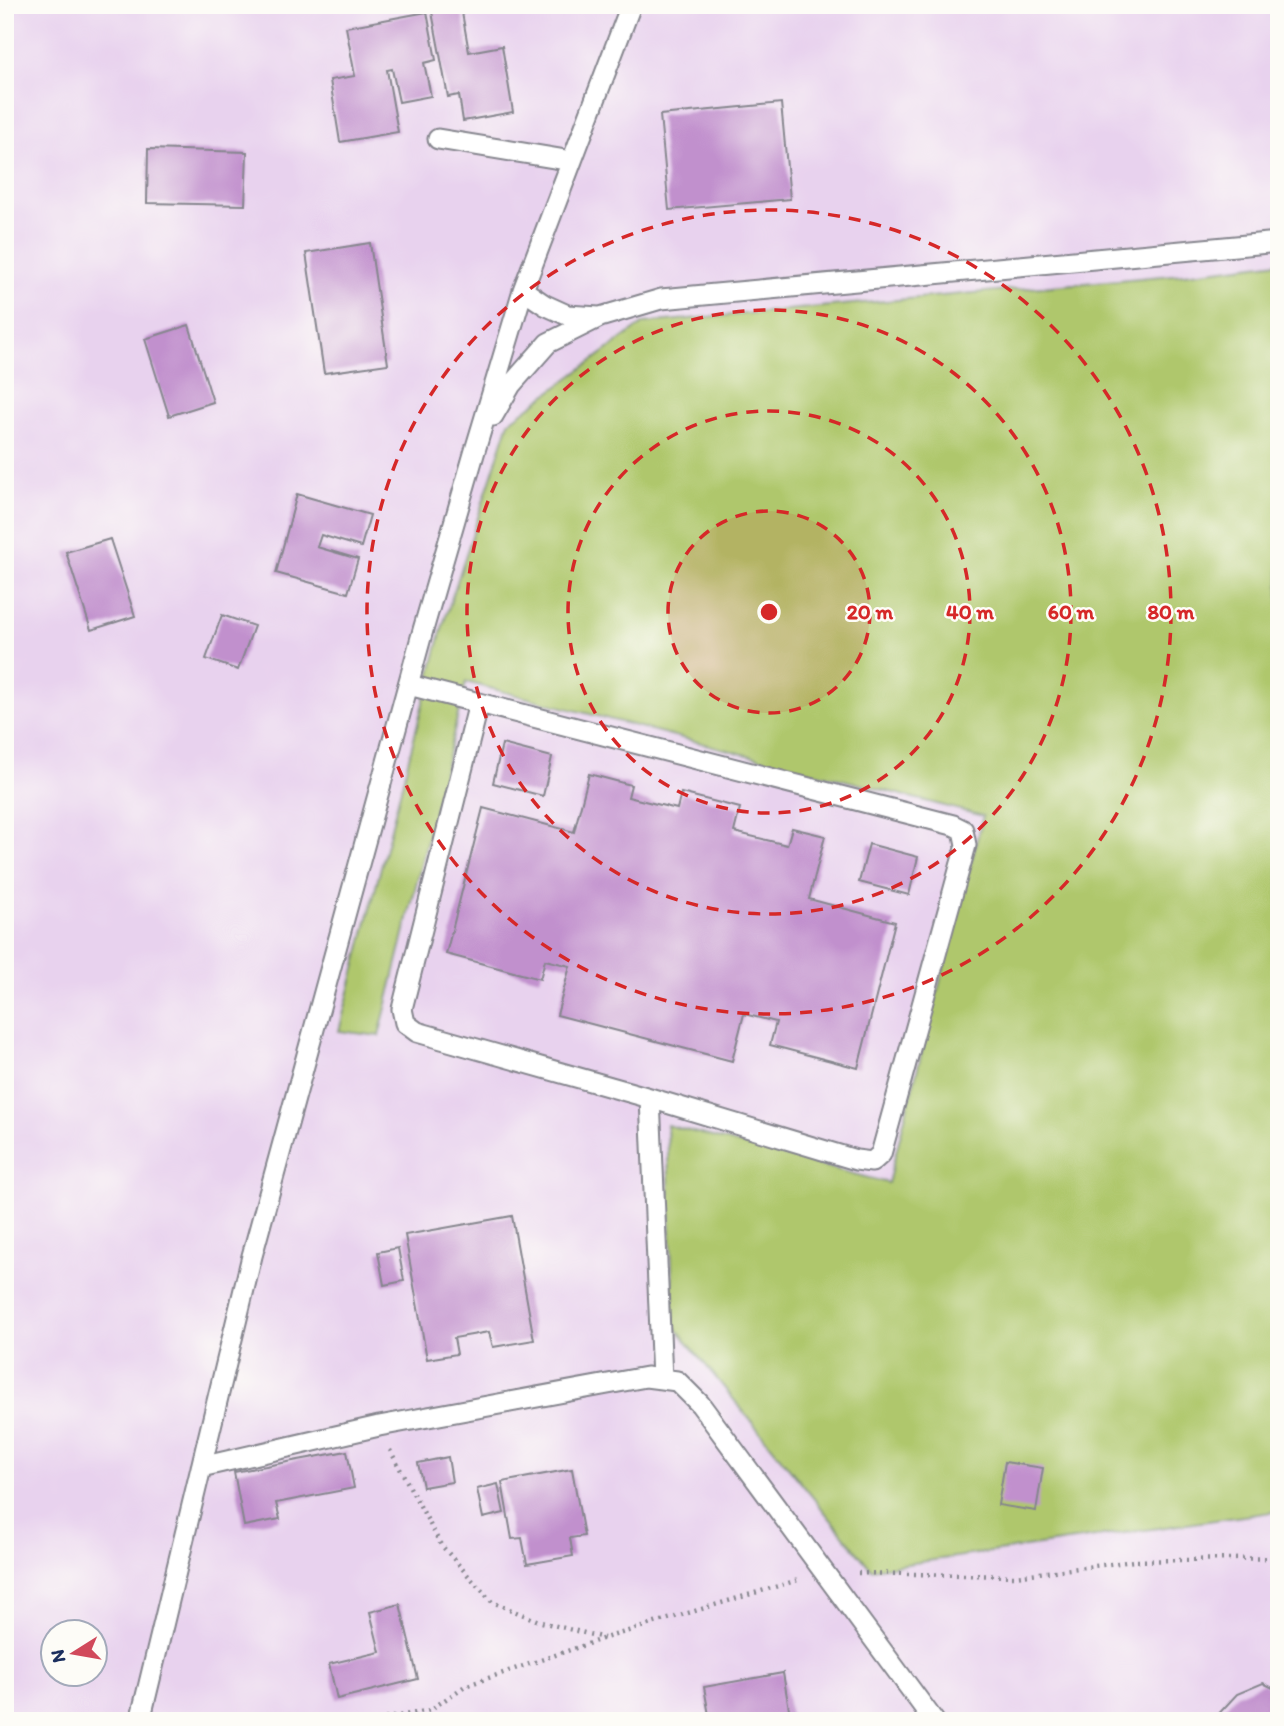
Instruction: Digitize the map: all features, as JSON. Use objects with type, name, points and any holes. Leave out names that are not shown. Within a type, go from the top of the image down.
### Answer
[{"type":"lane","points":[[140,1721],[252,1256],[476,447],[523,290],[631,5]]},
{"type":"lane","points":[[438,139],[572,161]]},
{"type":"lane","points":[[476,447],[511,385],[548,343],[600,317],[661,299],[1279,242]]},
{"type":"lane","points":[[523,290],[545,305],[567,315],[600,317]]},
{"type":"lane","points":[[408,685],[479,703],[953,825],[963,830],[966,845],[881,1154],[872,1162],[856,1160],[417,1032],[405,1023],[402,1009],[479,703]]},
{"type":"lane","points":[[650,1098],[662,1379]]},
{"type":"lane","points":[[201,1467],[379,1426],[646,1377],[677,1381],[700,1404],[934,1721]]},
{"type":"path","points":[[379,1426],[441,1545],[492,1602],[541,1622],[605,1638]]},
{"type":"path","points":[[372,1721],[430,1710],[465,1686],[605,1638],[823,1573],[1015,1576],[1134,1561],[1279,1558]]},
{"type":"shaded area","points":[[10,5],[1279,5],[1279,1721],[5,1721],[5,12]]},
{"type":"green space","points":[[1279,262],[1279,1511],[871,1569],[674,1326],[667,1125],[888,1183],[983,816],[466,682],[379,1036],[339,1031],[443,625],[509,422],[644,323],[1184,274]]},
{"type":"building","points":[[461,7],[469,52],[502,46],[513,112],[463,121],[459,95],[448,97],[432,12]]},
{"type":"building","points":[[427,12],[436,60],[424,63],[431,96],[399,102],[392,69],[387,70],[398,132],[340,142],[330,80],[355,76],[346,27]]},
{"type":"building","points":[[781,103],[790,199],[669,210],[660,115]]},
{"type":"building","points":[[148,149],[247,152],[245,205],[147,203]]},
{"type":"building","points":[[370,243],[388,364],[324,373],[306,253]]},
{"type":"building","points":[[189,325],[213,402],[169,416],[145,339]]},
{"type":"building","points":[[297,494],[370,515],[361,547],[321,535],[317,547],[358,559],[348,593],[276,573]]},
{"type":"building","points":[[110,539],[135,616],[91,630],[66,552]]},
{"type":"building","points":[[222,615],[254,626],[238,670],[206,659]]},
{"type":"building","points":[[502,744],[552,757],[543,796],[493,783]]},
{"type":"building","points":[[589,774],[631,785],[628,797],[677,809],[681,793],[740,808],[734,832],[787,845],[792,828],[825,836],[809,899],[895,922],[858,1068],[770,1045],[776,1022],[744,1014],[732,1061],[557,1015],[570,966],[545,960],[540,979],[446,954],[483,808],[574,832]]},
{"type":"building","points":[[869,844],[918,857],[909,895],[859,882]]},
{"type":"building","points":[[512,1216],[534,1340],[493,1347],[489,1332],[454,1338],[457,1354],[427,1359],[405,1235]]},
{"type":"building","points":[[398,1248],[404,1281],[384,1285],[378,1252]]},
{"type":"building","points":[[347,1451],[354,1488],[276,1503],[280,1519],[244,1526],[234,1472]]},
{"type":"building","points":[[448,1457],[452,1482],[423,1487],[418,1463]]},
{"type":"building","points":[[1005,1462],[1043,1468],[1036,1511],[998,1505]]},
{"type":"building","points":[[572,1469],[584,1536],[570,1538],[573,1556],[527,1564],[522,1538],[512,1539],[502,1482]]},
{"type":"building","points":[[498,1484],[504,1513],[483,1518],[477,1489]]},
{"type":"building","points":[[400,1604],[418,1679],[337,1699],[329,1664],[380,1652],[370,1612]]},
{"type":"building","points":[[783,1673],[791,1721],[710,1721],[704,1687]]},
{"type":"building","points":[[1263,1683],[1279,1691],[1279,1721],[1212,1721],[1237,1694]]}]
